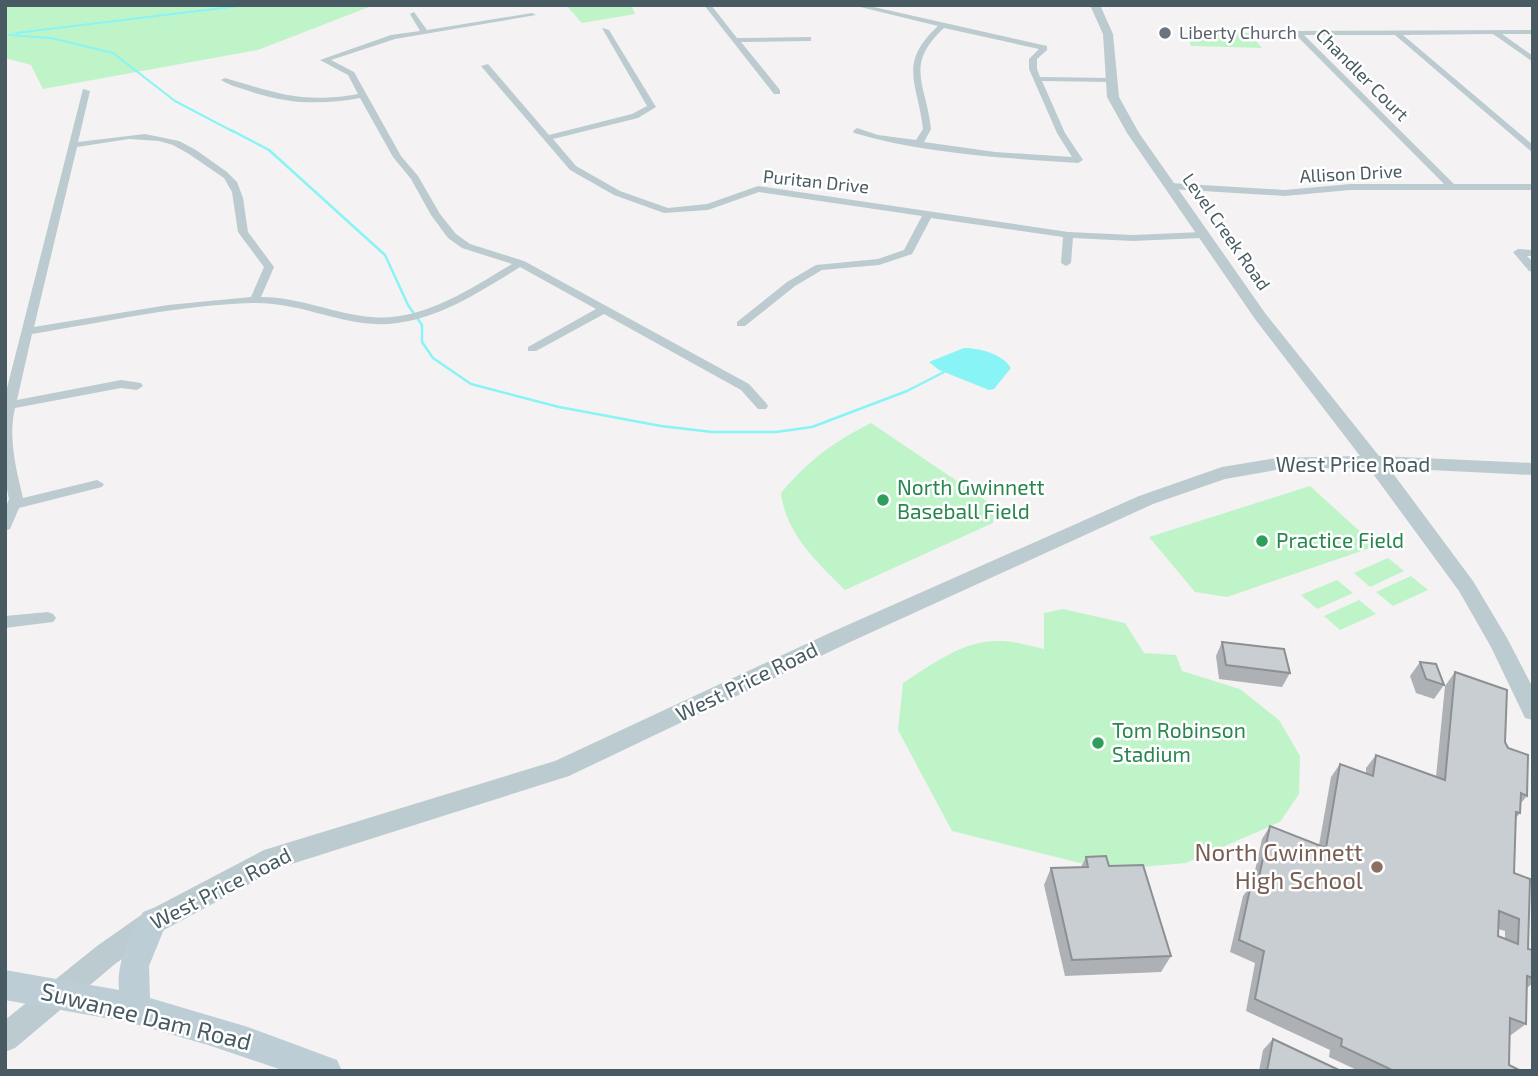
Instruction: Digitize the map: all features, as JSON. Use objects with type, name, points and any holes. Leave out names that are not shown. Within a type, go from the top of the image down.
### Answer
[{"type":"main road","points":[[140,1012],[132,988],[132,969],[153,922]]},
{"type":"main road","name":"Suwanee Dam Road","points":[[5,985],[59,993],[140,1012],[216,1033],[326,1071]]},
{"type":"street","points":[[707,5],[777,92]]},
{"type":"street","points":[[855,5],[1044,48],[1033,59],[1038,82],[1061,133],[1078,160],[1038,160],[919,144],[858,131]]},
{"type":"street","name":"Level Creek Road","points":[[1095,5],[1108,34],[1111,83],[1118,109],[1186,206],[1202,235],[1466,586],[1500,644],[1533,711]]},
{"type":"street","points":[[414,14],[425,32]]},
{"type":"street","points":[[532,15],[386,39],[324,60],[351,74],[397,157],[415,178],[436,215],[452,236],[466,246],[520,263],[605,309],[745,387],[762,406]]},
{"type":"street","points":[[919,144],[927,129],[915,59],[919,47],[943,25]]},
{"type":"street","points":[[548,138],[635,116],[652,107],[605,30]]},
{"type":"street","points":[[1494,32],[1533,61]]},
{"type":"street","name":"Chandler Court","points":[[1451,186],[1298,33],[1533,32]]},
{"type":"street","points":[[1396,33],[1533,150]]},
{"type":"street","points":[[736,40],[808,39]]},
{"type":"street","name":"Puritan Drive","points":[[485,66],[573,168],[589,180],[641,204],[667,211],[708,207],[758,189],[1068,235],[1133,238],[1202,235]]},
{"type":"street","points":[[225,80],[291,102],[336,101],[364,95]]},
{"type":"street","points":[[1038,82],[1111,83]]},
{"type":"street","points":[[5,526],[16,499],[8,461],[5,422],[86,92]]},
{"type":"street","points":[[73,145],[129,137],[173,140],[186,145],[231,180],[236,189],[246,239],[266,257],[269,267],[255,299]]},
{"type":"street","name":"Allison Drive","points":[[1170,186],[1258,193],[1350,187],[1533,187]]},
{"type":"street","points":[[741,324],[791,284],[820,267],[879,262],[908,252],[929,213]]},
{"type":"street","points":[[1066,263],[1068,235]]},
{"type":"street","points":[[1533,253],[1518,252],[1533,269]]},
{"type":"street","points":[[27,332],[194,304],[255,299],[279,300],[366,320],[401,318],[444,307],[520,263]]},
{"type":"street","points":[[533,349],[605,309]]},
{"type":"street","points":[[9,405],[121,384],[137,386]]},
{"type":"street","name":"West Price Road","points":[[5,1038],[59,993],[153,922],[274,858],[561,769],[703,705],[841,637],[1146,500],[1235,471],[1276,464],[1371,461],[1533,470]]},
{"type":"street","points":[[14,505],[97,484]]},
{"type":"street","points":[[5,622],[48,618]]},
{"type":"green space","points":[[5,5],[374,5],[258,50],[43,89],[31,65],[5,58]]},
{"type":"green space","points":[[566,5],[631,5],[635,14],[582,23]]},
{"type":"green space","points":[[1195,31],[1249,33],[1262,48],[1191,46],[1188,38]]},
{"type":"green space","name":"North Gwinnett Baseball Field","points":[[871,423],[994,506],[993,523],[845,590],[813,557],[796,534],[784,508],[781,493],[822,453]]},
{"type":"green space","name":"Practice Field","points":[[1310,486],[1376,546],[1227,597],[1195,592],[1149,537]]},
{"type":"green space","points":[[1388,558],[1404,571],[1370,587],[1354,573]]},
{"type":"green space","points":[[1411,576],[1428,590],[1393,606],[1376,592]]},
{"type":"green space","points":[[1337,580],[1353,593],[1317,609],[1301,595]]},
{"type":"green space","points":[[1359,600],[1376,614],[1340,630],[1324,616]]},
{"type":"green space","name":"Tom Robinson Stadium","points":[[1063,609],[1125,623],[1144,653],[1176,655],[1182,671],[1240,689],[1279,720],[1300,756],[1299,794],[1280,822],[1186,863],[1108,870],[952,831],[898,730],[903,683],[949,654],[975,644],[1006,641],[1044,649],[1044,613]]},
{"type":"water","points":[[964,348],[990,353],[1011,368],[994,389],[989,390],[939,370],[929,362]]},
{"type":"building","points":[[1222,642],[1284,649],[1290,673],[1226,665]]},
{"type":"building","points":[[1420,662],[1436,664],[1444,685],[1426,679]]},
{"type":"building","name":"North Gwinnett High School","points":[[1455,672],[1507,690],[1505,742],[1508,748],[1528,755],[1527,796],[1521,793],[1520,813],[1516,812],[1514,873],[1530,879],[1528,949],[1533,950],[1533,978],[1527,976],[1526,1024],[1510,1018],[1509,1065],[1521,1071],[1394,1071],[1341,1046],[1342,1039],[1255,999],[1264,951],[1239,940],[1251,884],[1257,886],[1270,826],[1326,848],[1340,764],[1373,776],[1376,755],[1445,780]],"holes":[[[1499,911],[1519,919],[1518,944],[1498,936]]]},
{"type":"building","points":[[1106,856],[1109,866],[1143,865],[1171,956],[1072,960],[1051,868],[1088,867],[1086,857]]},
{"type":"building","points":[[1273,1039],[1341,1071],[1267,1071]]},
{"type":"waterway","points":[[16,33],[247,5]]},
{"type":"waterway","points":[[9,35],[51,38],[113,53],[175,101],[234,132]]},
{"type":"waterway","points":[[231,130],[269,150],[385,255],[408,305],[422,325],[422,342],[433,358],[471,384],[559,407],[661,426],[712,432],[776,432],[812,427],[907,391],[944,372]]},
{"type":"place","name":"Liberty Church","points":[[1165,33]]},
{"type":"place","name":"North Gwinnett Baseball Field","points":[[883,500]]},
{"type":"place","name":"Practice Field","points":[[1262,541]]},
{"type":"place","name":"Tom Robinson Stadium","points":[[1098,743]]},
{"type":"place","name":"North Gwinnett High School","points":[[1377,867]]}]
